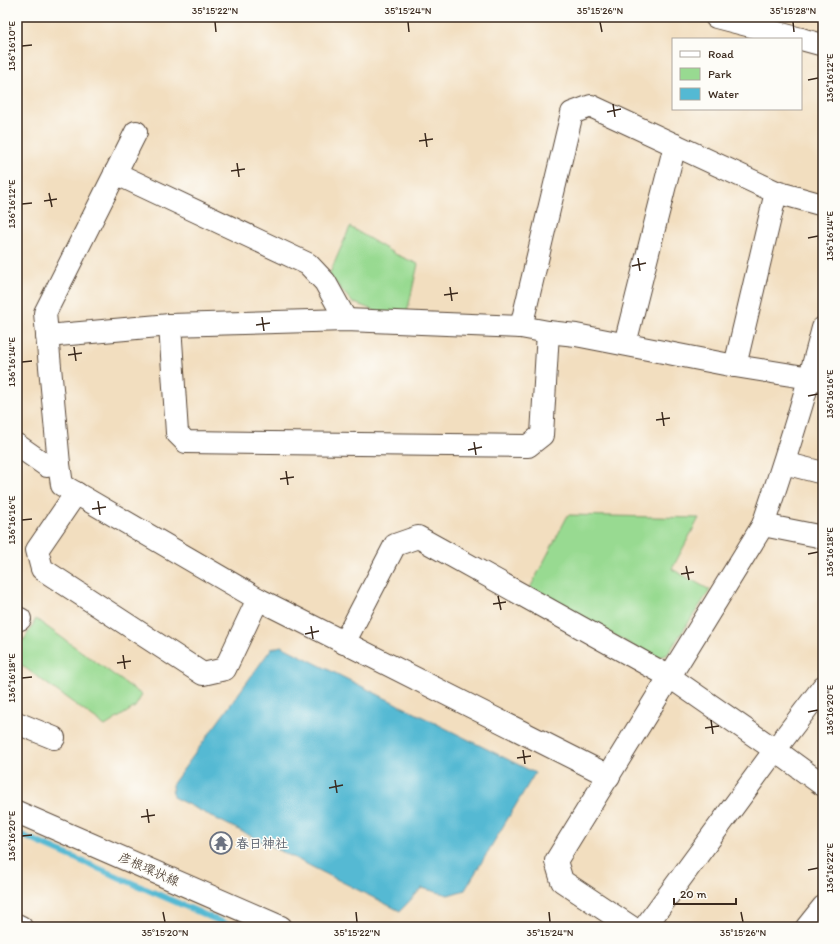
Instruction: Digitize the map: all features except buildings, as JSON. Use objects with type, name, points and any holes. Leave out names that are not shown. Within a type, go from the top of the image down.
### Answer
[{"type":"street","points":[[716,17],[797,38]]},
{"type":"street","points":[[802,39],[823,45]]},
{"type":"street","points":[[521,326],[572,113],[590,106],[776,192],[823,205]]},
{"type":"street","points":[[136,132],[45,313],[62,484],[258,599],[609,776]]},
{"type":"street","points":[[625,344],[675,145]]},
{"type":"street","points":[[115,173],[308,264],[325,282],[346,320]]},
{"type":"street","points":[[735,366],[776,192]]},
{"type":"street","points":[[48,336],[170,325],[346,320],[521,326],[548,332],[576,335],[625,344],[735,366],[817,379]]},
{"type":"street","points":[[170,325],[177,433],[186,442],[528,446],[542,434],[548,332]]},
{"type":"street","points":[[631,927],[562,881],[556,861],[763,525],[784,463],[817,379],[823,328]]},
{"type":"street","points":[[17,444],[47,466],[59,464]]},
{"type":"street","points":[[784,463],[823,473]]},
{"type":"street","points":[[76,493],[37,550],[42,569],[203,674],[225,669],[258,599]]},
{"type":"street","points":[[763,525],[823,537]]},
{"type":"street","points":[[344,643],[395,545],[418,537],[670,677],[823,785]]},
{"type":"street","points":[[645,927],[775,750],[823,688]]},
{"type":"street","points":[[17,723],[54,738]]},
{"type":"street","name":"彦根環状線","points":[[17,812],[281,927]]},
{"type":"street","points":[[807,927],[823,906]]},
{"type":"street","points":[[17,925],[21,927]]},
{"type":"green space","points":[[350,227],[395,254],[418,264],[407,313],[378,312],[352,302],[329,275]]},
{"type":"green space","points":[[568,515],[699,518],[672,569],[710,590],[667,655],[655,658],[530,588]]},
{"type":"green space","points":[[36,619],[142,695],[135,707],[105,726],[17,662],[17,635],[24,640]]},
{"type":"water","points":[[281,646],[535,773],[465,890],[448,895],[422,888],[400,911],[173,797],[172,785],[271,649]]},
{"type":"waterway","points":[[17,833],[233,927]]},
{"type":"place","name":"春日神社","points":[[221,843]]}]
